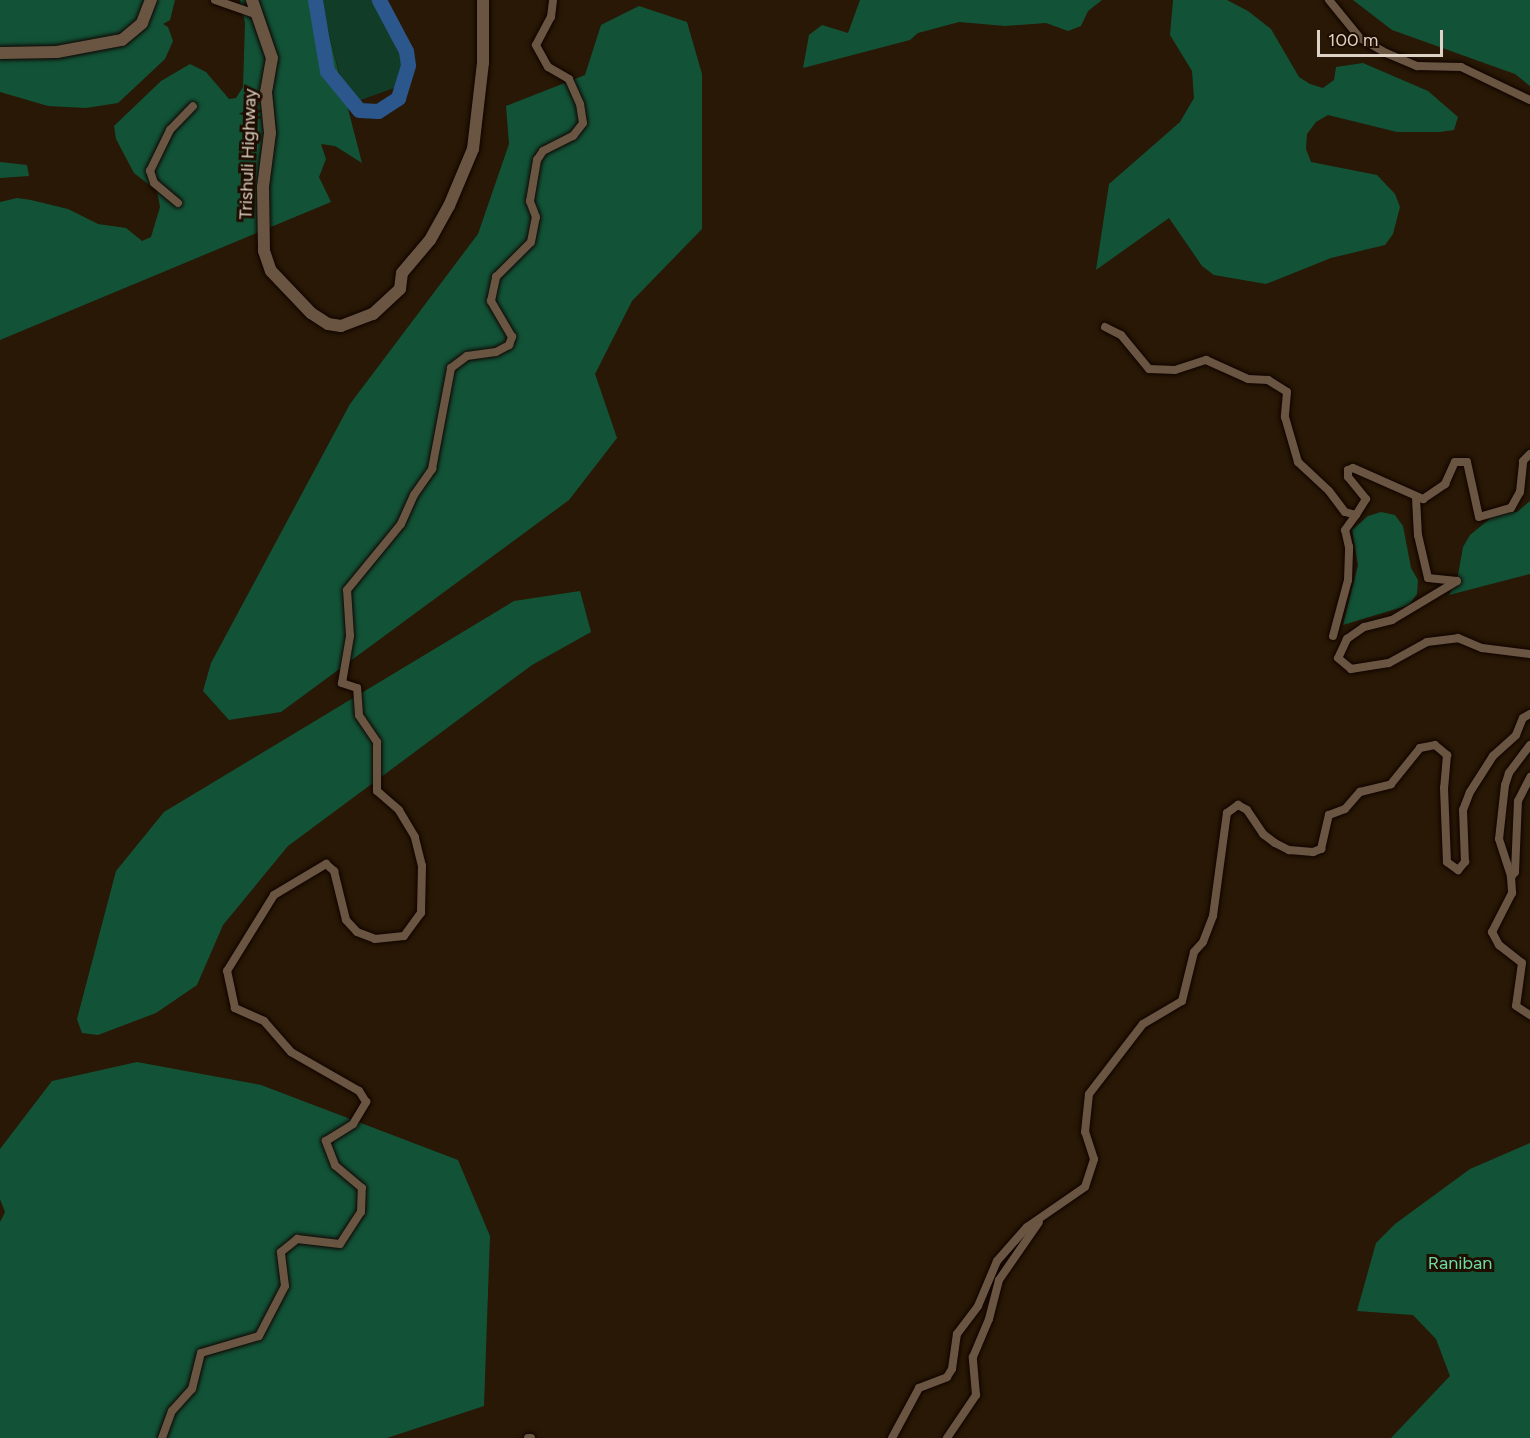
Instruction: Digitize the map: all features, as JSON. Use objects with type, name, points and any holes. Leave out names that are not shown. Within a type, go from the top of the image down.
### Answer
[{"type":"street","points":[[0,53],[57,52],[122,40],[142,22],[151,0]]},
{"type":"street","points":[[215,0],[258,15]]},
{"type":"street","name":"Trishuli Highway","points":[[252,0],[272,58],[266,92],[270,133],[262,210],[267,262],[276,278],[311,313],[328,324],[351,326],[373,315],[400,289],[402,273],[440,223],[471,157],[483,63],[483,0]]},
{"type":"street","points":[[162,1438],[172,1411],[192,1389],[201,1353],[259,1336],[285,1286],[281,1252],[297,1239],[340,1244],[361,1212],[363,1188],[335,1165],[326,1141],[353,1124],[366,1102],[359,1091],[291,1052],[264,1021],[235,1008],[227,971],[274,895],[326,864],[334,871],[346,920],[357,932],[375,939],[404,936],[421,913],[422,867],[415,837],[399,810],[377,791],[377,742],[359,715],[357,688],[342,683],[350,636],[348,590],[401,524],[414,495],[432,469],[451,368],[467,356],[496,352],[510,345],[512,338],[491,301],[496,277],[531,242],[536,217],[530,201],[537,160],[543,151],[573,136],[583,123],[580,104],[568,79],[548,67],[536,45],[551,17],[553,0]]},
{"type":"street","points":[[1329,0],[1360,38],[1386,53],[1417,66],[1461,67],[1530,100]]},
{"type":"street","points":[[178,202],[154,183],[150,171],[170,130],[193,106]]},
{"type":"street","points":[[1105,327],[1121,335],[1149,369],[1175,370],[1206,360],[1248,379],[1268,380],[1287,392],[1285,417],[1298,462],[1329,491],[1345,512],[1356,515]]},
{"type":"street","points":[[1333,636],[1348,580],[1349,547],[1345,530],[1366,499],[1348,477],[1348,470],[1353,468],[1416,498],[1424,499],[1445,484],[1455,462],[1467,462],[1479,518],[1511,508],[1520,492],[1522,461],[1530,454]]},
{"type":"street","points":[[1416,498],[1418,535],[1428,578],[1457,581],[1392,620],[1364,627],[1347,639],[1338,658],[1351,669],[1380,664],[1427,642],[1458,638],[1482,648],[1530,654]]},
{"type":"street","points":[[892,1438],[919,1388],[947,1377],[952,1369],[957,1334],[978,1306],[997,1261],[1027,1227],[1085,1188],[1094,1159],[1085,1132],[1089,1094],[1143,1024],[1182,1001],[1194,952],[1203,942],[1213,916],[1227,813],[1238,805],[1247,810],[1263,834],[1275,843],[1289,850],[1313,852],[1321,849],[1329,815],[1345,808],[1360,792],[1391,784],[1420,748],[1435,745],[1447,755],[1444,788],[1447,862],[1458,870],[1465,862],[1463,810],[1470,792],[1493,756],[1516,735],[1523,718],[1530,714]]},
{"type":"street","points":[[1530,745],[1509,773],[1505,785],[1499,839],[1511,878],[1512,892],[1492,932],[1499,945],[1522,963],[1516,1006],[1530,1015]]},
{"type":"street","points":[[1511,878],[1515,872],[1518,801],[1530,777]]},
{"type":"street","points":[[947,1438],[976,1395],[973,1357],[989,1319],[999,1280],[1041,1219]]},
{"type":"green space","points":[[0,0],[175,0],[170,20],[163,24],[168,27],[173,41],[165,59],[118,103],[86,108],[48,106],[0,92]]},
{"type":"green space","points":[[240,0],[320,0],[362,163],[335,146],[321,144],[326,159],[319,177],[331,202],[0,340],[0,202],[17,198],[31,200],[68,209],[98,224],[126,228],[142,241],[151,237],[160,207],[157,191],[134,173],[116,139],[114,126],[161,81],[190,64],[206,72],[229,99],[236,98],[243,87],[245,23]]},
{"type":"green space","points":[[320,0],[373,0],[402,60],[403,74],[397,87],[358,101],[345,94]]},
{"type":"green space","points":[[860,0],[1102,0],[1088,11],[1081,26],[1068,31],[1046,23],[1005,26],[959,22],[918,33],[910,40],[803,68],[809,35],[822,25],[848,33]]},
{"type":"green space","points":[[1173,0],[1227,0],[1248,11],[1271,29],[1299,77],[1310,84],[1323,88],[1334,80],[1336,67],[1363,63],[1428,91],[1458,117],[1454,130],[1397,132],[1328,115],[1316,122],[1307,134],[1306,149],[1311,162],[1377,175],[1395,194],[1400,207],[1393,234],[1385,245],[1331,258],[1266,284],[1214,275],[1202,266],[1169,218],[1096,270],[1109,184],[1180,122],[1194,98],[1192,71],[1170,35]]},
{"type":"green space","points":[[1353,0],[1530,0],[1530,86],[1515,74],[1392,30]]},
{"type":"green space","points":[[639,6],[687,22],[702,74],[702,229],[632,301],[595,374],[617,438],[569,500],[281,712],[229,720],[203,691],[211,663],[350,404],[478,234],[509,144],[506,106],[585,75],[601,25]]},
{"type":"green space","points":[[0,162],[27,165],[29,176],[0,178]]},
{"type":"green space","points":[[1530,501],[1530,574],[1449,595],[1457,581],[1463,547],[1470,535],[1497,513],[1517,512]]},
{"type":"green space","points":[[1381,512],[1395,515],[1403,526],[1411,568],[1418,580],[1417,594],[1409,605],[1343,625],[1358,565],[1352,530],[1368,516]]},
{"type":"green space","points":[[580,591],[591,632],[532,665],[288,846],[223,925],[197,985],[156,1013],[98,1035],[82,1033],[77,1019],[116,871],[164,812],[514,601]]},
{"type":"green space","points":[[137,1062],[261,1085],[458,1160],[490,1236],[484,1406],[387,1438],[0,1438],[0,1222],[5,1212],[0,1199],[0,1149],[52,1081]]},
{"type":"green space","name":"Raniban","points":[[1530,1143],[1530,1438],[1391,1438],[1450,1376],[1436,1339],[1413,1315],[1357,1311],[1376,1243],[1395,1224],[1470,1169]]},
{"type":"waterway","points":[[315,0],[327,71],[359,110],[378,111],[398,98],[408,65],[406,51],[379,0]]}]
